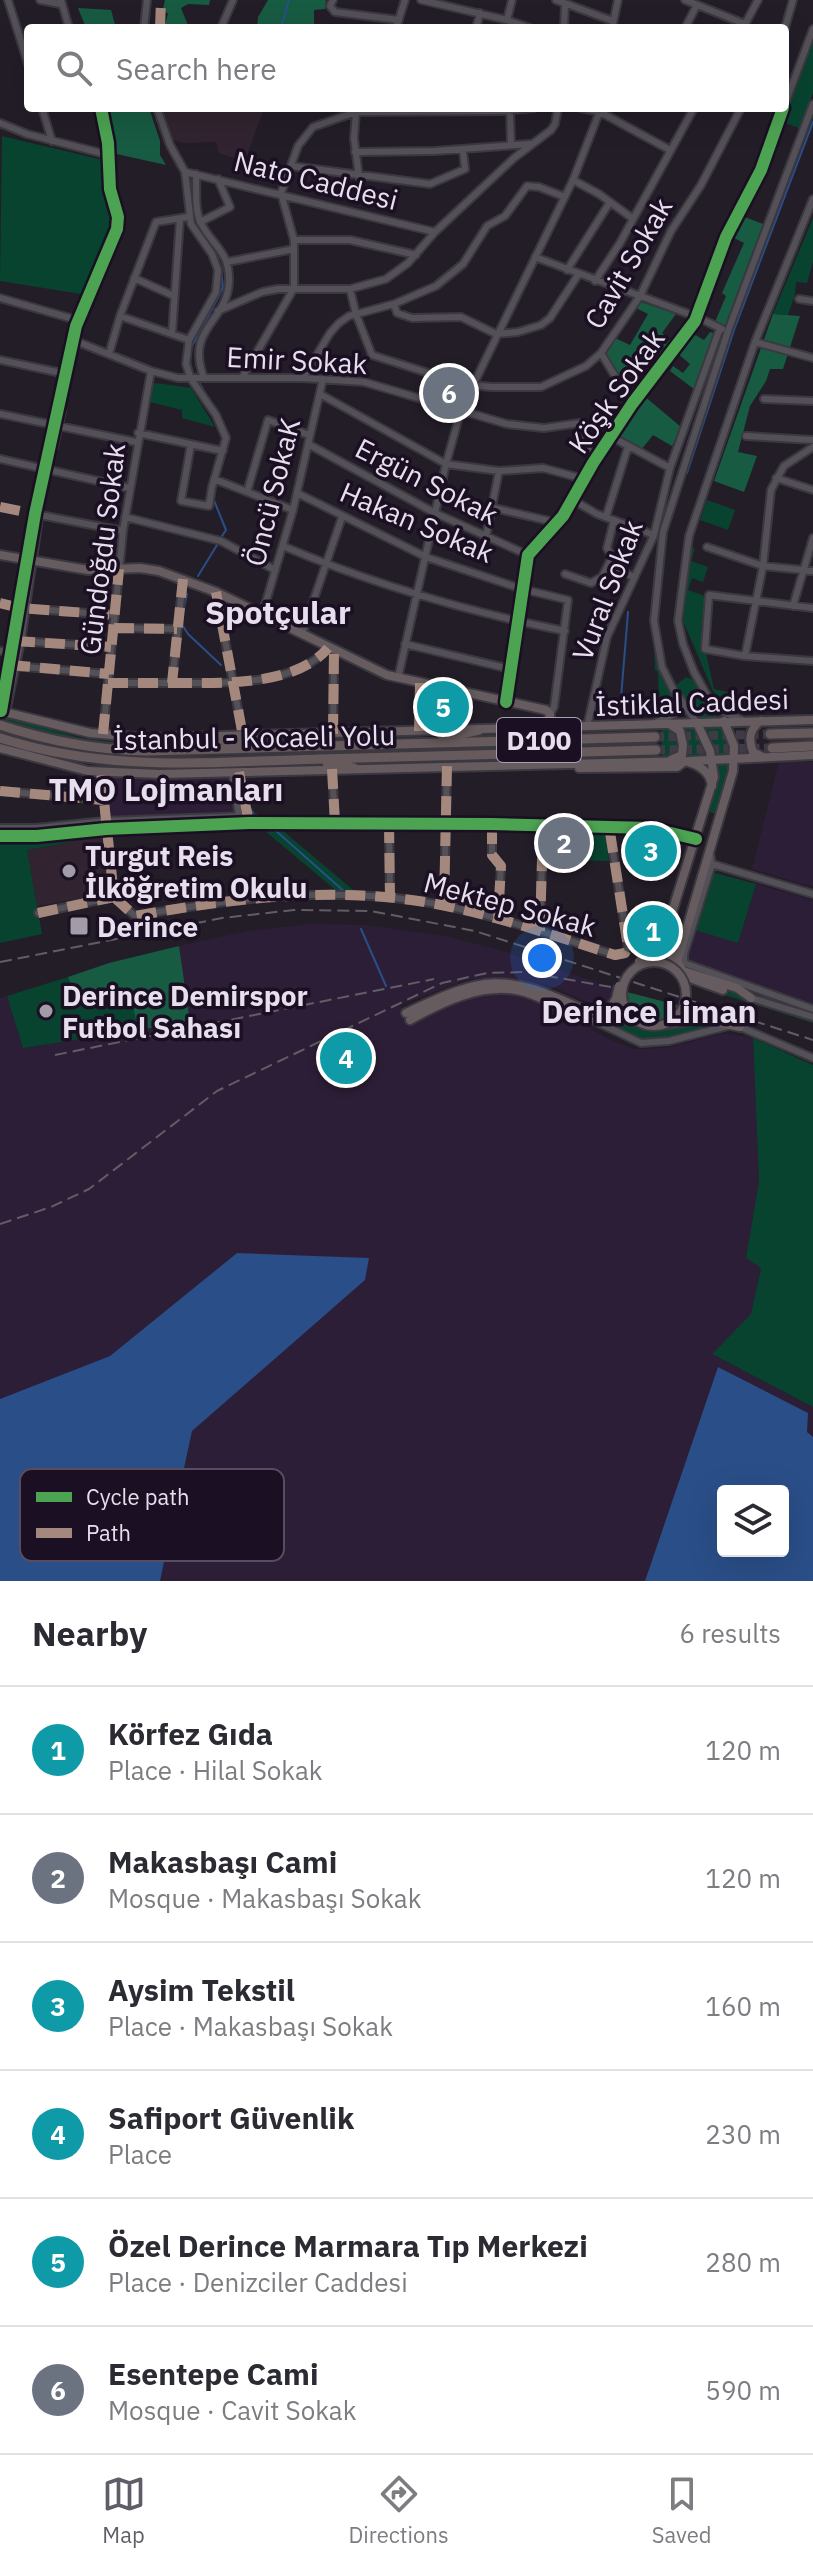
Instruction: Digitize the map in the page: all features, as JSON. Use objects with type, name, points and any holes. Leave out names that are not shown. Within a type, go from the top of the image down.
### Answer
[{"type":"highway","name":"D100","points":[[0,725],[64,743],[117,750],[655,737]]},
{"type":"highway","points":[[424,742],[479,730]]},
{"type":"highway","points":[[770,734],[813,733]]},
{"type":"highway","points":[[203,737],[258,746]]},
{"type":"highway","name":"İstanbul - Kocaeli Yolu","points":[[0,738],[63,755],[122,763],[656,750]]},
{"type":"highway","points":[[772,748],[813,746]]},
{"type":"highway","points":[[308,760],[354,768]]},
{"type":"main road","points":[[0,555],[88,570],[148,569],[183,579],[216,592],[331,650],[398,678],[546,710],[546,722]]},
{"type":"main road","name":"İstiklal Caddesi","points":[[3,711],[103,734],[145,738],[479,730],[546,722],[587,727],[651,724],[700,727],[710,722],[724,721],[813,720]]},
{"type":"main road","points":[[609,1010],[616,999],[623,974],[656,953],[665,935],[721,758],[734,746],[724,721]]},
{"type":"main road","points":[[758,757],[753,752],[749,735],[761,721]]},
{"type":"main road","points":[[710,722],[729,730]]},
{"type":"main road","points":[[663,762],[674,760],[683,751],[680,731],[669,724]]},
{"type":"main road","points":[[700,727],[721,758],[728,789]]},
{"type":"main road","points":[[0,748],[44,762],[101,772],[663,762],[813,755]]},
{"type":"main road","points":[[751,998],[737,988],[683,971],[677,962],[728,789],[739,768],[758,757]]},
{"type":"main road","points":[[466,765],[477,770],[654,768],[677,767],[685,761]]},
{"type":"main road","points":[[685,761],[707,773],[712,786]]},
{"type":"main road","points":[[580,1011],[596,1012],[620,1007],[629,976],[641,965],[663,956],[665,935]]},
{"type":"main road","points":[[660,1025],[675,1018],[684,1004],[686,988],[671,958],[683,940]]},
{"type":"main road","points":[[653,962],[751,998]]},
{"type":"main road","points":[[408,1016],[453,991],[494,983],[522,984],[580,1011],[640,1022],[660,1025],[703,1019],[740,1027]]},
{"type":"main road","points":[[623,999],[629,1012],[640,1022]]},
{"type":"street","points":[[8,0],[24,51]]},
{"type":"street","points":[[40,0],[60,2],[68,24]]},
{"type":"street","points":[[144,24],[147,0]]},
{"type":"street","points":[[223,24],[233,0]]},
{"type":"street","points":[[333,0],[330,6],[335,12],[397,24],[405,0]]},
{"type":"street","points":[[421,0],[518,24]]},
{"type":"street","points":[[507,20],[512,0]]},
{"type":"street","points":[[556,0],[611,24]]},
{"type":"street","points":[[613,24],[618,0]]},
{"type":"street","points":[[685,0],[740,24]]},
{"type":"street","points":[[745,24],[758,0]]},
{"type":"street","points":[[786,24],[793,0]]},
{"type":"street","points":[[564,24],[565,5]]},
{"type":"street","points":[[687,24],[697,5]]},
{"type":"street","points":[[477,24],[480,13]]},
{"type":"street","name":"Köşk Sokak","points":[[789,93],[813,29]]},
{"type":"street","points":[[700,727],[662,667],[654,621],[663,532],[728,331],[813,104]]},
{"type":"street","points":[[43,112],[52,141]]},
{"type":"street","points":[[56,426],[77,320],[117,229],[118,217],[109,179],[109,155],[102,112]]},
{"type":"street","points":[[158,112],[170,145],[185,172],[188,217],[216,264],[219,279],[216,292],[189,340],[186,364],[191,379],[208,401],[225,434],[209,506],[181,501],[191,444]]},
{"type":"street","points":[[242,378],[294,288],[294,240],[281,193],[301,141],[310,130],[353,112]]},
{"type":"street","points":[[358,112],[355,152],[359,177]]},
{"type":"street","points":[[505,112],[511,145]]},
{"type":"street","points":[[218,311],[262,292],[294,288],[350,289],[386,279],[416,255],[435,232],[530,144],[553,128],[557,112]]},
{"type":"street","points":[[398,678],[461,410],[573,180],[599,112]]},
{"type":"street","points":[[604,112],[670,150]]},
{"type":"street","points":[[595,281],[692,112]]},
{"type":"street","name":"Cavit Sokak","points":[[356,314],[372,355],[471,385],[517,388],[550,384],[586,366],[601,353],[640,296],[675,224],[701,185],[739,112]]},
{"type":"street","name":"Köşk Sokak","points":[[528,555],[558,523],[610,436],[697,317],[726,237],[761,170],[782,112]]},
{"type":"street","points":[[0,123],[52,141],[109,155]]},
{"type":"street","points":[[355,152],[463,150],[530,144]]},
{"type":"street","points":[[291,166],[430,184],[465,169],[463,150]]},
{"type":"street","name":"Nato Caddesi","points":[[185,172],[435,232]]},
{"type":"street","points":[[196,174],[200,222],[227,262],[229,286],[199,344],[198,359],[204,378]]},
{"type":"street","points":[[200,222],[230,207],[218,179]]},
{"type":"street","points":[[573,180],[632,218]]},
{"type":"street","points":[[303,378],[335,327],[356,314],[394,304],[436,286],[463,264],[487,226],[502,218],[527,186],[534,185],[565,197]]},
{"type":"street","points":[[724,721],[694,672],[678,621],[689,536],[755,342],[813,199]]},
{"type":"street","points":[[567,270],[610,202]]},
{"type":"street","points":[[109,354],[156,222],[188,217]]},
{"type":"street","points":[[172,334],[180,219]]},
{"type":"street","points":[[294,240],[350,240],[416,255]]},
{"type":"street","points":[[216,264],[294,249]]},
{"type":"street","points":[[535,257],[728,331]]},
{"type":"street","points":[[394,304],[397,313],[406,317],[461,317],[496,334],[518,332],[546,322],[578,275]]},
{"type":"street","points":[[134,278],[174,296]]},
{"type":"street","points":[[350,289],[356,314]]},
{"type":"street","points":[[0,298],[77,320]]},
{"type":"street","points":[[799,299],[813,301]]},
{"type":"street","points":[[3,711],[18,641],[37,514],[83,306]]},
{"type":"street","points":[[120,316],[189,340]]},
{"type":"street","name":"Vural Sokak","points":[[587,727],[607,637],[654,535],[670,468],[720,328]]},
{"type":"street","name":"Emir Sokak","points":[[75,341],[151,371],[191,379],[303,378],[364,382],[497,421],[555,428],[580,423],[593,463]]},
{"type":"street","points":[[755,342],[813,358]]},
{"type":"street","points":[[601,353],[632,404]]},
{"type":"street","points":[[0,360],[66,374]]},
{"type":"street","name":"Gündoğdu Sokak","points":[[103,734],[123,531],[136,442],[151,371]]},
{"type":"street","name":"Öncü SokaK","points":[[262,615],[293,510],[323,379]]},
{"type":"street","points":[[320,394],[446,464],[499,471],[543,468],[584,479]]},
{"type":"street","points":[[764,399],[813,401]]},
{"type":"street","points":[[0,414],[136,442]]},
{"type":"street","name":"Ergün Sokak","points":[[247,492],[268,420],[435,513],[528,555]]},
{"type":"street","points":[[138,433],[223,451]]},
{"type":"street","points":[[610,436],[670,468]]},
{"type":"street","points":[[746,436],[813,440]]},
{"type":"street","points":[[565,574],[586,582],[596,582],[609,566],[612,557],[607,548],[610,519],[628,447]]},
{"type":"street","points":[[745,656],[758,602],[769,497],[776,478],[789,462],[813,447]]},
{"type":"street","points":[[0,459],[129,488]]},
{"type":"street","points":[[486,537],[499,471]]},
{"type":"street","points":[[776,478],[813,490]]},
{"type":"street","points":[[214,479],[293,510]]},
{"type":"street","name":"Hakan Sokak","points":[[297,493],[426,557],[522,589],[568,600],[565,631]]},
{"type":"street","points":[[573,500],[610,519],[654,535]]},
{"type":"street","points":[[494,508],[558,523]]},
{"type":"street","points":[[37,514],[123,531]]},
{"type":"street","points":[[125,517],[221,541],[275,570]]},
{"type":"street","points":[[302,636],[342,517]]},
{"type":"street","points":[[793,606],[813,538]]},
{"type":"street","points":[[283,546],[325,564],[418,593],[565,631],[554,707],[546,722]]},
{"type":"street","points":[[707,547],[763,566],[813,571]]},
{"type":"street","points":[[506,702],[528,555]]},
{"type":"street","points":[[609,566],[634,577]]},
{"type":"street","points":[[172,683],[183,579]]},
{"type":"street","points":[[216,592],[243,736]]},
{"type":"street","points":[[813,608],[709,595],[705,649],[745,656],[813,661]]},
{"type":"street","points":[[0,603],[22,608],[115,615]]},
{"type":"street","points":[[114,628],[177,629]]},
{"type":"street","points":[[18,641],[111,647]]},
{"type":"street","points":[[13,666],[13,652],[18,641]]},
{"type":"street","points":[[405,644],[510,669]]},
{"type":"street","points":[[108,683],[232,683],[294,671],[331,650]]},
{"type":"street","points":[[331,650],[333,734]]},
{"type":"street","points":[[0,651],[13,652]]},
{"type":"street","points":[[13,666],[109,674]]},
{"type":"street","points":[[419,731],[420,683]]},
{"type":"street","points":[[651,724],[676,712],[678,703],[675,691]]},
{"type":"street","points":[[714,708],[746,721]]},
{"type":"street","points":[[444,906],[447,766]]},
{"type":"street","points":[[332,769],[335,823]]},
{"type":"street","points":[[38,913],[114,897],[101,772]]},
{"type":"street","points":[[235,772],[244,820]]},
{"type":"street","points":[[0,791],[103,800]]},
{"type":"street","points":[[0,836],[37,836],[244,820]]},
{"type":"street","points":[[0,828],[105,821],[543,824],[661,829],[696,839]]},
{"type":"street","points":[[389,823],[390,898]]},
{"type":"street","points":[[492,824],[492,855],[501,866],[498,918]]},
{"type":"street","points":[[540,931],[543,824]]},
{"type":"street","name":"Mektep Sokak","points":[[114,897],[135,916],[225,901],[298,894],[390,898],[498,918],[615,955],[625,953],[628,947],[609,826]]},
{"type":"street","points":[[710,852],[712,864],[684,954],[684,963],[813,1009]]},
{"type":"street","points":[[712,864],[813,894]]},
{"type":"street","points":[[751,998],[813,1017]]},
{"type":"street","points":[[580,1011],[641,1043],[669,1041],[724,1027],[740,1027],[813,1058]]},
{"type":"shaded area","points":[[163,112],[263,112],[246,158],[239,160],[219,153],[216,142],[171,140]]},
{"type":"shaded area","points":[[779,762],[813,762],[813,887],[752,869]]},
{"type":"shaded area","points":[[103,777],[230,778],[236,813],[106,818]]},
{"type":"shaded area","name":"Turgut Reis İlköğretim Okulu","points":[[103,836],[111,893],[37,906],[27,850]]},
{"type":"shaded area","points":[[756,884],[813,900],[813,1006],[687,961],[695,930],[738,942]]},
{"type":"shaded area","points":[[310,924],[364,925],[445,936],[503,951],[617,989],[614,1000],[604,1009],[550,986],[513,980],[466,980],[400,1005],[410,1019],[476,992],[519,990],[611,1040],[635,1049],[666,1048],[725,1033],[753,1038],[759,1181],[746,1258],[761,1267],[751,1314],[712,1354],[813,1407],[813,1437],[718,1367],[645,1581],[160,1581],[164,1561],[284,1561],[284,1469],[184,1469],[192,1431],[365,1280],[237,1253],[110,1356],[0,1399],[0,998],[7,996],[23,1048],[190,1021],[179,946],[248,931]]},
{"type":"green space","points":[[165,0],[210,0],[209,5],[188,4],[181,8],[187,24],[165,24],[168,14],[163,9]]},
{"type":"green space","points":[[268,0],[326,0],[325,9],[314,10],[314,24],[257,24]]},
{"type":"green space","points":[[78,8],[111,10],[115,24],[84,24]]},
{"type":"green space","points":[[813,37],[813,93],[799,128],[782,122],[786,112],[789,112],[789,103]]},
{"type":"green space","points":[[104,112],[150,112],[160,141],[160,155],[166,165],[112,153]]},
{"type":"green space","points":[[2,136],[103,160],[111,201],[110,228],[81,294],[0,281]]},
{"type":"green space","points":[[742,216],[763,224],[725,326],[715,322],[726,296],[722,293],[744,243],[732,237]]},
{"type":"green space","points":[[813,218],[813,262],[807,283],[796,282],[788,315],[773,314]]},
{"type":"green space","points":[[641,302],[676,314],[662,333],[673,343],[661,356],[650,348],[623,384],[604,353],[615,338],[630,345],[648,314],[636,308]]},
{"type":"green space","points":[[773,314],[800,316],[783,369],[770,369],[750,406],[738,452],[757,456],[744,492],[714,481]]},
{"type":"green space","points":[[710,332],[714,333],[694,389],[670,371],[673,366],[683,373],[690,364],[677,353],[692,333],[704,340]]},
{"type":"green space","points":[[156,383],[191,388],[215,427],[182,418],[182,410],[150,402]]},
{"type":"green space","points":[[643,395],[681,427],[672,446],[653,435],[641,450],[616,433]]},
{"type":"green space","points":[[707,500],[735,510],[728,530],[700,520]]},
{"type":"green space","points":[[692,548],[695,549],[691,561],[708,567],[703,582],[692,578],[688,590],[705,596],[702,651],[706,653],[714,689],[732,693],[726,706],[713,691],[683,621]]},
{"type":"green space","points":[[654,647],[660,668],[676,700],[673,712],[656,720],[659,713],[658,672],[655,670]]},
{"type":"green space","points":[[686,677],[693,680],[718,719],[699,720],[676,685]]},
{"type":"green space","points":[[0,715],[80,738],[153,747],[75,739],[0,718]]},
{"type":"green space","points":[[712,723],[727,731],[731,750],[727,756],[714,754],[704,731]]},
{"type":"green space","points":[[697,725],[709,758],[681,759],[677,726]]},
{"type":"green space","points":[[661,730],[672,730],[678,737],[678,752],[672,757],[662,757]]},
{"type":"green space","points":[[732,760],[718,814],[709,812],[717,780],[715,761]]},
{"type":"green space","points":[[258,825],[276,825],[358,894],[339,893]]},
{"type":"green space","points":[[583,829],[607,829],[609,861],[557,860],[559,855],[574,852]]},
{"type":"green space","points":[[98,833],[103,836],[27,850],[42,934],[0,943],[0,840],[37,840]]},
{"type":"green space","points":[[712,872],[756,884],[738,943],[695,930]]},
{"type":"green space","points":[[665,936],[682,941],[679,968],[813,1019],[813,1023],[684,982],[679,974],[658,963]]},
{"type":"green space","points":[[179,946],[190,1021],[138,1030],[129,988],[76,998],[68,977],[109,963]]},
{"type":"green space","points":[[68,977],[76,998],[129,988],[138,1030],[23,1048],[7,996]]},
{"type":"green space","points":[[617,989],[623,991],[625,1006],[634,1018],[690,1020],[729,1026],[669,1041],[641,1043],[577,1013],[589,1003],[607,1008]]},
{"type":"green space","points":[[623,991],[743,1022],[740,1027],[714,1020],[653,1026],[640,1022],[629,1012]]},
{"type":"green space","points":[[753,1038],[813,1065],[813,1407],[712,1354],[751,1314],[761,1268],[746,1258],[759,1181]]},
{"type":"water","points":[[237,1253],[369,1258],[365,1280],[192,1431],[184,1469],[20,1469],[20,1561],[164,1561],[160,1581],[0,1581],[0,1399],[110,1356]]},
{"type":"water","points":[[718,1367],[808,1413],[807,1432],[813,1437],[813,1581],[645,1581]]},
{"type":"waterway","points":[[282,24],[289,0]]},
{"type":"waterway","points":[[687,473],[734,330],[813,122]]},
{"type":"waterway","points":[[207,242],[218,259]]},
{"type":"waterway","points":[[191,348],[223,287],[221,269]]},
{"type":"waterway","points":[[189,358],[193,374]]},
{"type":"waterway","points":[[200,384],[230,437],[219,476]]},
{"type":"waterway","points":[[213,498],[226,530],[222,536]]},
{"type":"waterway","points":[[198,576],[217,545]]},
{"type":"waterway","points":[[182,617],[187,594]]},
{"type":"waterway","points":[[620,710],[628,612]]},
{"type":"waterway","points":[[181,623],[188,634],[221,665]]},
{"type":"waterway","points":[[248,805],[254,814]]},
{"type":"waterway","points":[[275,830],[346,893]]},
{"type":"waterway","points":[[361,929],[386,986]]},
{"type":"tunnel","points":[[655,737],[770,734]]},
{"type":"tunnel","points":[[656,750],[772,748]]},
{"type":"railway","points":[[0,962],[222,918],[294,910],[371,911],[475,931],[813,1040]]},
{"type":"railway","points":[[0,1224],[51,1207],[89,1189],[217,1091],[442,983],[487,973],[525,972],[628,990]]},
{"type":"railway","points":[[55,1055],[434,979]]},
{"type":"marked path","points":[[160,24],[161,0]]},
{"type":"marked path","points":[[0,507],[35,514]]},
{"type":"marked path","points":[[103,734],[119,569]]},
{"type":"marked path","points":[[108,683],[172,683],[183,579]]},
{"type":"marked path","points":[[216,592],[243,736]]},
{"type":"marked path","points":[[0,603],[20,608],[115,615]]},
{"type":"marked path","points":[[114,628],[177,629]]},
{"type":"marked path","points":[[15,641],[111,647]]},
{"type":"marked path","points":[[172,683],[233,682],[277,676],[314,661],[328,648]]},
{"type":"marked path","points":[[333,734],[334,651]]},
{"type":"marked path","points":[[10,665],[109,674]]},
{"type":"marked path","points":[[419,731],[420,683]]},
{"type":"marked path","points":[[444,906],[447,766]]},
{"type":"marked path","points":[[332,769],[335,823]]},
{"type":"marked path","points":[[38,913],[114,897],[101,772]]},
{"type":"marked path","points":[[239,772],[249,823]]},
{"type":"marked path","points":[[0,791],[103,800]]},
{"type":"marked path","points":[[389,823],[390,898]]},
{"type":"marked path","points":[[492,824],[492,855],[501,866],[498,918]]},
{"type":"marked path","points":[[540,931],[543,824]]},
{"type":"marked path","points":[[114,897],[135,916],[214,903],[293,896],[372,896],[411,900],[493,917],[615,955],[625,953],[628,947],[609,826]]},
{"type":"cycle path","points":[[1,711],[35,514],[76,326],[117,229],[118,217],[110,189],[108,143],[102,112]]},
{"type":"cycle path","points":[[506,702],[528,555],[563,516],[632,404],[695,321],[726,237],[761,170],[782,112]]},
{"type":"cycle path","points":[[0,836],[249,823],[492,824],[650,828],[696,839]]},
{"type":"place","name":"Esentepe Cami","points":[[449,393]]},
{"type":"place","name":"Özel Derince Marmara Tıp Merkezi","points":[[443,707]]},
{"type":"place","name":"Makasbaşı Cami","points":[[564,843]]},
{"type":"place","name":"Aysim Tekstil","points":[[651,851]]},
{"type":"place","name":"Turgut Reis İlköğretim Okulu","points":[[69,871]]},
{"type":"place","name":"Derince","points":[[79,926]]},
{"type":"place","name":"Körfez Gıda","points":[[653,931]]},
{"type":"place","name":"Derince Demirspor Futbol Sahası","points":[[46,1011]]},
{"type":"place","name":"Safiport Güvenlik","points":[[346,1058]]},
{"type":"district","name":"Spotçular","points":[[278,612]]},
{"type":"district","name":"TMO Lojmanları","points":[[166,789]]},
{"type":"district","name":"Derince Liman","points":[[649,1011]]}]
